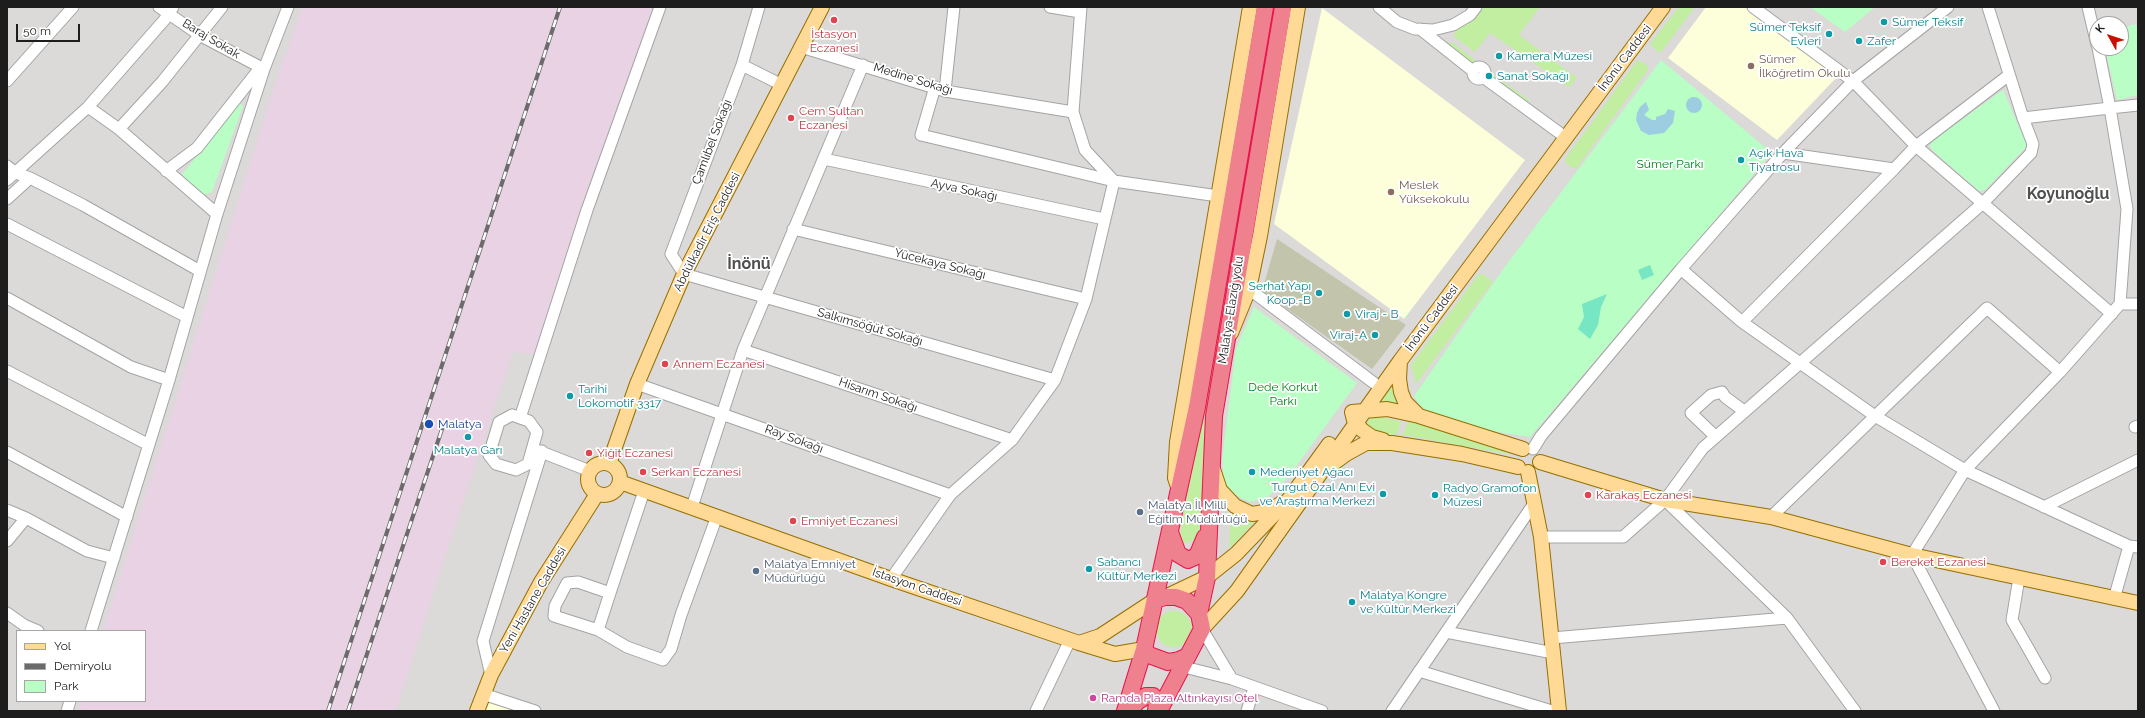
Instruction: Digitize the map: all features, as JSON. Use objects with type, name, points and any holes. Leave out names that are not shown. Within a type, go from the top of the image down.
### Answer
[{"type":"highway","name":"Malatya-Elazığ yolu","points":[[1144,649],[1160,599],[1170,532],[1197,407],[1265,7]]},
{"type":"highway","name":"Malatya-Elazığ yolu","points":[[1180,662],[1200,622],[1207,577],[1210,464],[1214,416],[1282,7]]},
{"type":"highway","points":[[1170,532],[1178,554],[1188,560],[1192,560],[1200,551],[1209,523]]},
{"type":"highway","points":[[1160,599],[1176,597],[1187,602],[1200,622]]},
{"type":"highway","points":[[1125,711],[1144,649],[1149,654],[1180,662],[1158,711]]},
{"type":"highway","points":[[1129,711],[1138,701],[1146,696],[1153,696],[1157,701],[1158,711]]},
{"type":"main road","name":"Abdülkadir Eriş Caddesi","points":[[609,464],[637,384],[684,274],[822,7]]},
{"type":"main road","points":[[1179,490],[1175,478],[1177,442],[1250,7]]},
{"type":"main road","points":[[1226,342],[1239,316],[1248,289],[1260,236],[1298,7]]},
{"type":"main road","name":"İnönü Caddesi","points":[[1358,415],[1374,383],[1465,265],[1656,7]]},
{"type":"main road","name":"İnönü Caddesi","points":[[1200,622],[1237,591],[1318,476],[1358,415],[1400,361],[1663,7]]},
{"type":"main road","points":[[1400,361],[1399,379],[1401,392],[1405,402],[1419,416]]},
{"type":"main road","points":[[1074,641],[1100,636],[1160,599],[1207,577],[1236,554],[1289,499],[1358,415],[1387,409],[1419,416],[1528,449],[1540,457],[1540,462],[1537,467],[1523,469],[1462,454],[1391,443],[1372,437],[1362,430],[1358,415]]},
{"type":"main road","points":[[1318,476],[1346,454],[1366,443],[1391,443]]},
{"type":"main road","points":[[1528,449],[1517,456],[1535,502],[1541,537],[1558,711]]},
{"type":"main road","points":[[1540,462],[1664,500],[1771,517],[1912,555],[2138,603]]},
{"type":"main road","points":[[598,464],[609,464],[617,470],[620,482],[616,490],[612,493],[607,495],[597,494],[590,486],[588,476],[590,471],[598,464]]},
{"type":"main road","points":[[1210,464],[1220,490],[1235,506],[1252,514],[1270,511],[1289,499]]},
{"type":"main road","name":"İstasyon Caddesi","points":[[620,482],[891,579],[1074,641],[1116,654],[1144,649]]},
{"type":"main road","name":"Yeni Hastane Caddesi","points":[[477,711],[491,675],[541,582],[597,494]]},
{"type":"street","points":[[7,81],[73,7]]},
{"type":"street","name":"Baraj Sokak","points":[[159,7],[171,10],[201,36],[262,69]]},
{"type":"street","points":[[119,129],[201,36],[222,7]]},
{"type":"street","points":[[92,630],[262,69],[288,7]]},
{"type":"street","points":[[520,418],[587,210],[660,7]]},
{"type":"street","name":"Çamlıbel Sokağı","points":[[684,274],[671,254],[742,65],[759,7]]},
{"type":"street","points":[[954,7],[940,89],[921,135],[1114,181],[1218,196]]},
{"type":"street","points":[[1050,7],[1080,10],[1073,112],[1085,150],[1114,181]]},
{"type":"street","points":[[1380,7],[1397,22],[1420,29],[1433,30],[1452,25],[1470,15],[1476,7]]},
{"type":"street","points":[[1753,7],[1853,81],[1916,146],[2112,314]]},
{"type":"street","points":[[1528,449],[1541,436],[1681,269],[1783,153],[1853,81],[1948,7]]},
{"type":"street","points":[[1541,537],[1623,537],[1664,500],[1703,448],[1799,362],[1983,203],[2032,153],[2033,144],[2023,118],[1988,7]]},
{"type":"street","points":[[10,173],[88,107],[171,10]]},
{"type":"street","points":[[1420,29],[1473,71],[1475,78],[1479,79],[1483,77],[1561,134]]},
{"type":"street","name":"Medine Sokağı","points":[[801,47],[940,89],[1073,112]]},
{"type":"street","points":[[1994,711],[1912,555],[1965,470],[2060,372],[2120,304],[2128,209],[2099,56]]},
{"type":"street","points":[[742,65],[782,85]]},
{"type":"street","points":[[692,507],[743,350],[863,65]]},
{"type":"street","points":[[166,171],[197,148],[262,69]]},
{"type":"street","points":[[1742,322],[1916,146],[2009,75]]},
{"type":"street","points":[[2023,118],[2138,105]]},
{"type":"street","points":[[88,107],[119,129],[217,214]]},
{"type":"street","points":[[1783,153],[1894,169]]},
{"type":"street","name":"Ayva Sokağı","points":[[824,159],[1104,220]]},
{"type":"street","points":[[10,173],[30,178],[83,205],[200,271]]},
{"type":"street","points":[[7,199],[30,178]]},
{"type":"street","points":[[891,579],[950,495],[1012,440],[1055,380],[1086,299],[1114,181]]},
{"type":"street","points":[[7,224],[187,317]]},
{"type":"street","name":"Yücekaya Sokağı","points":[[793,229],[1086,299]]},
{"type":"street","points":[[1681,269],[1742,322],[1875,416],[1965,470],[2044,507],[2134,546],[2114,599]]},
{"type":"street","name":"Salkımsöğüt Sokağı","points":[[684,274],[1055,380]]},
{"type":"street","points":[[1248,289],[1374,383]]},
{"type":"street","points":[[7,298],[131,367],[169,380]]},
{"type":"street","points":[[2120,304],[2138,304]]},
{"type":"street","points":[[1771,517],[1987,308],[2060,372]]},
{"type":"street","name":"Hisarım Sokağı","points":[[743,350],[1012,440]]},
{"type":"street","points":[[7,371],[149,445]]},
{"type":"street","name":"Ray Sokağı","points":[[637,384],[723,413],[950,495]]},
{"type":"street","points":[[1716,437],[1691,413],[1711,395],[1722,392],[1725,397],[1744,411]]},
{"type":"street","points":[[491,675],[483,641],[537,450],[537,432],[529,421],[512,415],[499,422],[489,455],[496,464],[516,470],[528,464],[537,450]]},
{"type":"street","points":[[537,450],[590,471]]},
{"type":"street","points":[[7,452],[127,517]]},
{"type":"street","points":[[2044,507],[2138,460]]},
{"type":"street","points":[[598,630],[644,491]]},
{"type":"street","points":[[1664,500],[1787,618],[1855,711]]},
{"type":"street","points":[[1392,711],[1535,502]]},
{"type":"street","points":[[7,510],[26,518],[87,551],[114,558]]},
{"type":"street","points":[[610,593],[578,582],[567,583],[555,606],[554,616],[598,630],[627,646],[663,660],[671,649],[681,615],[717,516]]},
{"type":"street","points":[[7,541],[26,518]]},
{"type":"street","points":[[2019,578],[2012,620],[2045,678]]},
{"type":"street","points":[[7,613],[24,625],[36,630]]},
{"type":"street","points":[[1552,638],[1787,618]]},
{"type":"street","points":[[1200,622],[1232,678]]},
{"type":"street","points":[[1446,632],[1553,653]]},
{"type":"street","points":[[1036,711],[1074,641]]},
{"type":"street","points":[[1180,662],[1232,678],[1254,688],[1322,711]]},
{"type":"street","points":[[1419,671],[1552,711]]},
{"type":"street","points":[[1247,711],[1254,688]]},
{"type":"street","points":[[483,694],[517,708],[535,711]]},
{"type":"shaded area","points":[[7,7],[2138,7],[2138,711],[7,711]]},
{"type":"shaded area","points":[[303,7],[660,7],[540,356],[513,351],[440,571],[396,711],[78,711],[81,702],[146,702],[146,630],[103,630],[274,88]]},
{"type":"shaded area","name":"Sümer İlköğretim Okulu","points":[[1706,7],[1750,7],[1835,74],[1836,78],[1777,140],[1668,58]]},
{"type":"shaded area","name":"Meslek Yüksekokulu","points":[[1322,8],[1525,160],[1404,319],[1274,224]]},
{"type":"shaded area","points":[[1277,239],[1406,325],[1372,369],[1262,291]]},
{"type":"shaded area","points":[[487,702],[514,711],[485,711]]},
{"type":"green space","points":[[1480,7],[1540,7],[1519,35],[1577,78],[1569,87],[1490,33],[1475,52],[1454,37],[1456,29],[1466,24]]},
{"type":"green space","points":[[1679,7],[1695,7],[1661,52],[1658,52],[1650,44]]},
{"type":"green space","points":[[1810,7],[1875,7],[1845,32]]},
{"type":"green space","points":[[2136,24],[2138,31],[2138,95],[2117,100],[2107,56],[2129,56],[2129,26]]},
{"type":"green space","points":[[1445,43],[1453,43],[1477,62],[1471,64]]},
{"type":"green space","name":"Sümer Parkı","points":[[1661,60],[1772,153],[1530,437],[1498,432],[1427,413],[1414,396],[1504,268]]},
{"type":"green space","points":[[1637,61],[1640,61],[1648,66],[1648,70],[1576,169],[1573,168],[1566,163],[1565,159]]},
{"type":"green space","points":[[1488,71],[1529,100],[1526,104],[1488,76]]},
{"type":"green space","points":[[2003,90],[2027,146],[1985,190],[1979,191],[1933,151],[1930,146],[1932,141]]},
{"type":"green space","points":[[239,103],[243,106],[212,192],[200,196],[180,177]]},
{"type":"green space","points":[[1239,203],[1244,204],[1209,425],[1199,539],[1178,545]]},
{"type":"green space","points":[[1650,265],[1654,275],[1642,280],[1638,270]]},
{"type":"green space","points":[[1479,274],[1482,274],[1491,280],[1492,283],[1416,384],[1411,365]]},
{"type":"green space","points":[[1607,294],[1601,307],[1598,325],[1590,339],[1578,329],[1584,317],[1582,304]]},
{"type":"green space","name":"Dede Korkut Parkı","points":[[1254,307],[1357,383],[1289,476],[1268,497],[1250,502],[1235,495],[1224,482],[1222,460],[1236,349]]},
{"type":"green space","points":[[1394,376],[1403,409],[1373,405]]},
{"type":"green space","points":[[1372,414],[1401,422],[1396,437],[1384,436],[1365,426]]},
{"type":"green space","points":[[1409,418],[1418,424],[1508,449],[1507,454],[1403,435]]},
{"type":"green space","points":[[1231,510],[1258,518],[1229,549]]},
{"type":"green space","points":[[1171,611],[1177,611],[1187,616],[1192,629],[1187,642],[1177,647],[1171,647],[1161,642],[1156,632],[1156,626],[1161,616]]},
{"type":"water","points":[[1691,97],[1697,97],[1702,102],[1700,111],[1697,113],[1691,113],[1686,108],[1686,102]]},
{"type":"water","points":[[1646,102],[1649,110],[1644,115],[1652,120],[1656,120],[1656,117],[1665,114],[1668,109],[1675,111],[1673,123],[1664,133],[1649,135],[1641,131],[1636,120],[1637,113],[1640,107]]},
{"type":"railway","points":[[328,711],[560,7]]},
{"type":"railway","points":[[348,711],[443,426]]},
{"type":"place","name":"İstasyon Eczanesi","points":[[834,20]]},
{"type":"place","name":"Sümer Teksif","points":[[1884,22]]},
{"type":"place","name":"Sümer Teksif Evleri","points":[[1829,34]]},
{"type":"place","name":"Zafer","points":[[1859,41]]},
{"type":"place","name":"Kamera Müzesi","points":[[1499,56]]},
{"type":"place","name":"Sümer İlköğretim Okulu","points":[[1751,66]]},
{"type":"place","name":"Sanat Sokağı","points":[[1489,76]]},
{"type":"place","name":"Cem Sultan Eczanesi","points":[[791,118]]},
{"type":"place","name":"Açık Hava Tiyatrosu","points":[[1741,160]]},
{"type":"place","name":"Meslek Yüksekokulu","points":[[1391,192]]},
{"type":"place","name":"Serhat Yapı Koop.-B","points":[[1319,293]]},
{"type":"place","name":"Viraj - B","points":[[1347,314]]},
{"type":"place","name":"Viraj-A","points":[[1375,335]]},
{"type":"place","name":"Annem Eczanesi","points":[[665,364]]},
{"type":"place","name":"Tarihi Lokomotif 3317","points":[[570,396]]},
{"type":"place","name":"Malatya","points":[[429,424]]},
{"type":"place","name":"Malatya Garı","points":[[468,437]]},
{"type":"place","name":"Yiğit Eczanesi","points":[[589,453]]},
{"type":"place","name":"Serkan Eczanesi","points":[[643,472]]},
{"type":"place","name":"Medeniyet Ağacı","points":[[1252,472]]},
{"type":"place","name":"Turgut Özal Anı Evi ve Araştırma Merkezi","points":[[1383,494]]},
{"type":"place","name":"Radyo Gramofon Müzesi","points":[[1435,495]]},
{"type":"place","name":"Karakaş Eczanesi","points":[[1588,495]]},
{"type":"place","name":"Malatya İl Milli Eğitim Müdürlüğü","points":[[1140,512]]},
{"type":"place","name":"Emniyet Eczanesi","points":[[793,521]]},
{"type":"place","name":"Bereket Eczanesi","points":[[1883,562]]},
{"type":"place","name":"Sabancı Kültür Merkezi","points":[[1089,569]]},
{"type":"place","name":"Malatya Emniyet Müdürlüğü","points":[[756,571]]},
{"type":"place","name":"Malatya Kongre ve Kültür Merkezi","points":[[1352,602]]},
{"type":"place","name":"Ramda Plaza Altınkayısı Otel","points":[[1093,698]]},
{"type":"district","name":"Koyunoğlu","points":[[2068,194]]},
{"type":"district","name":"İnönü","points":[[749,264]]}]
